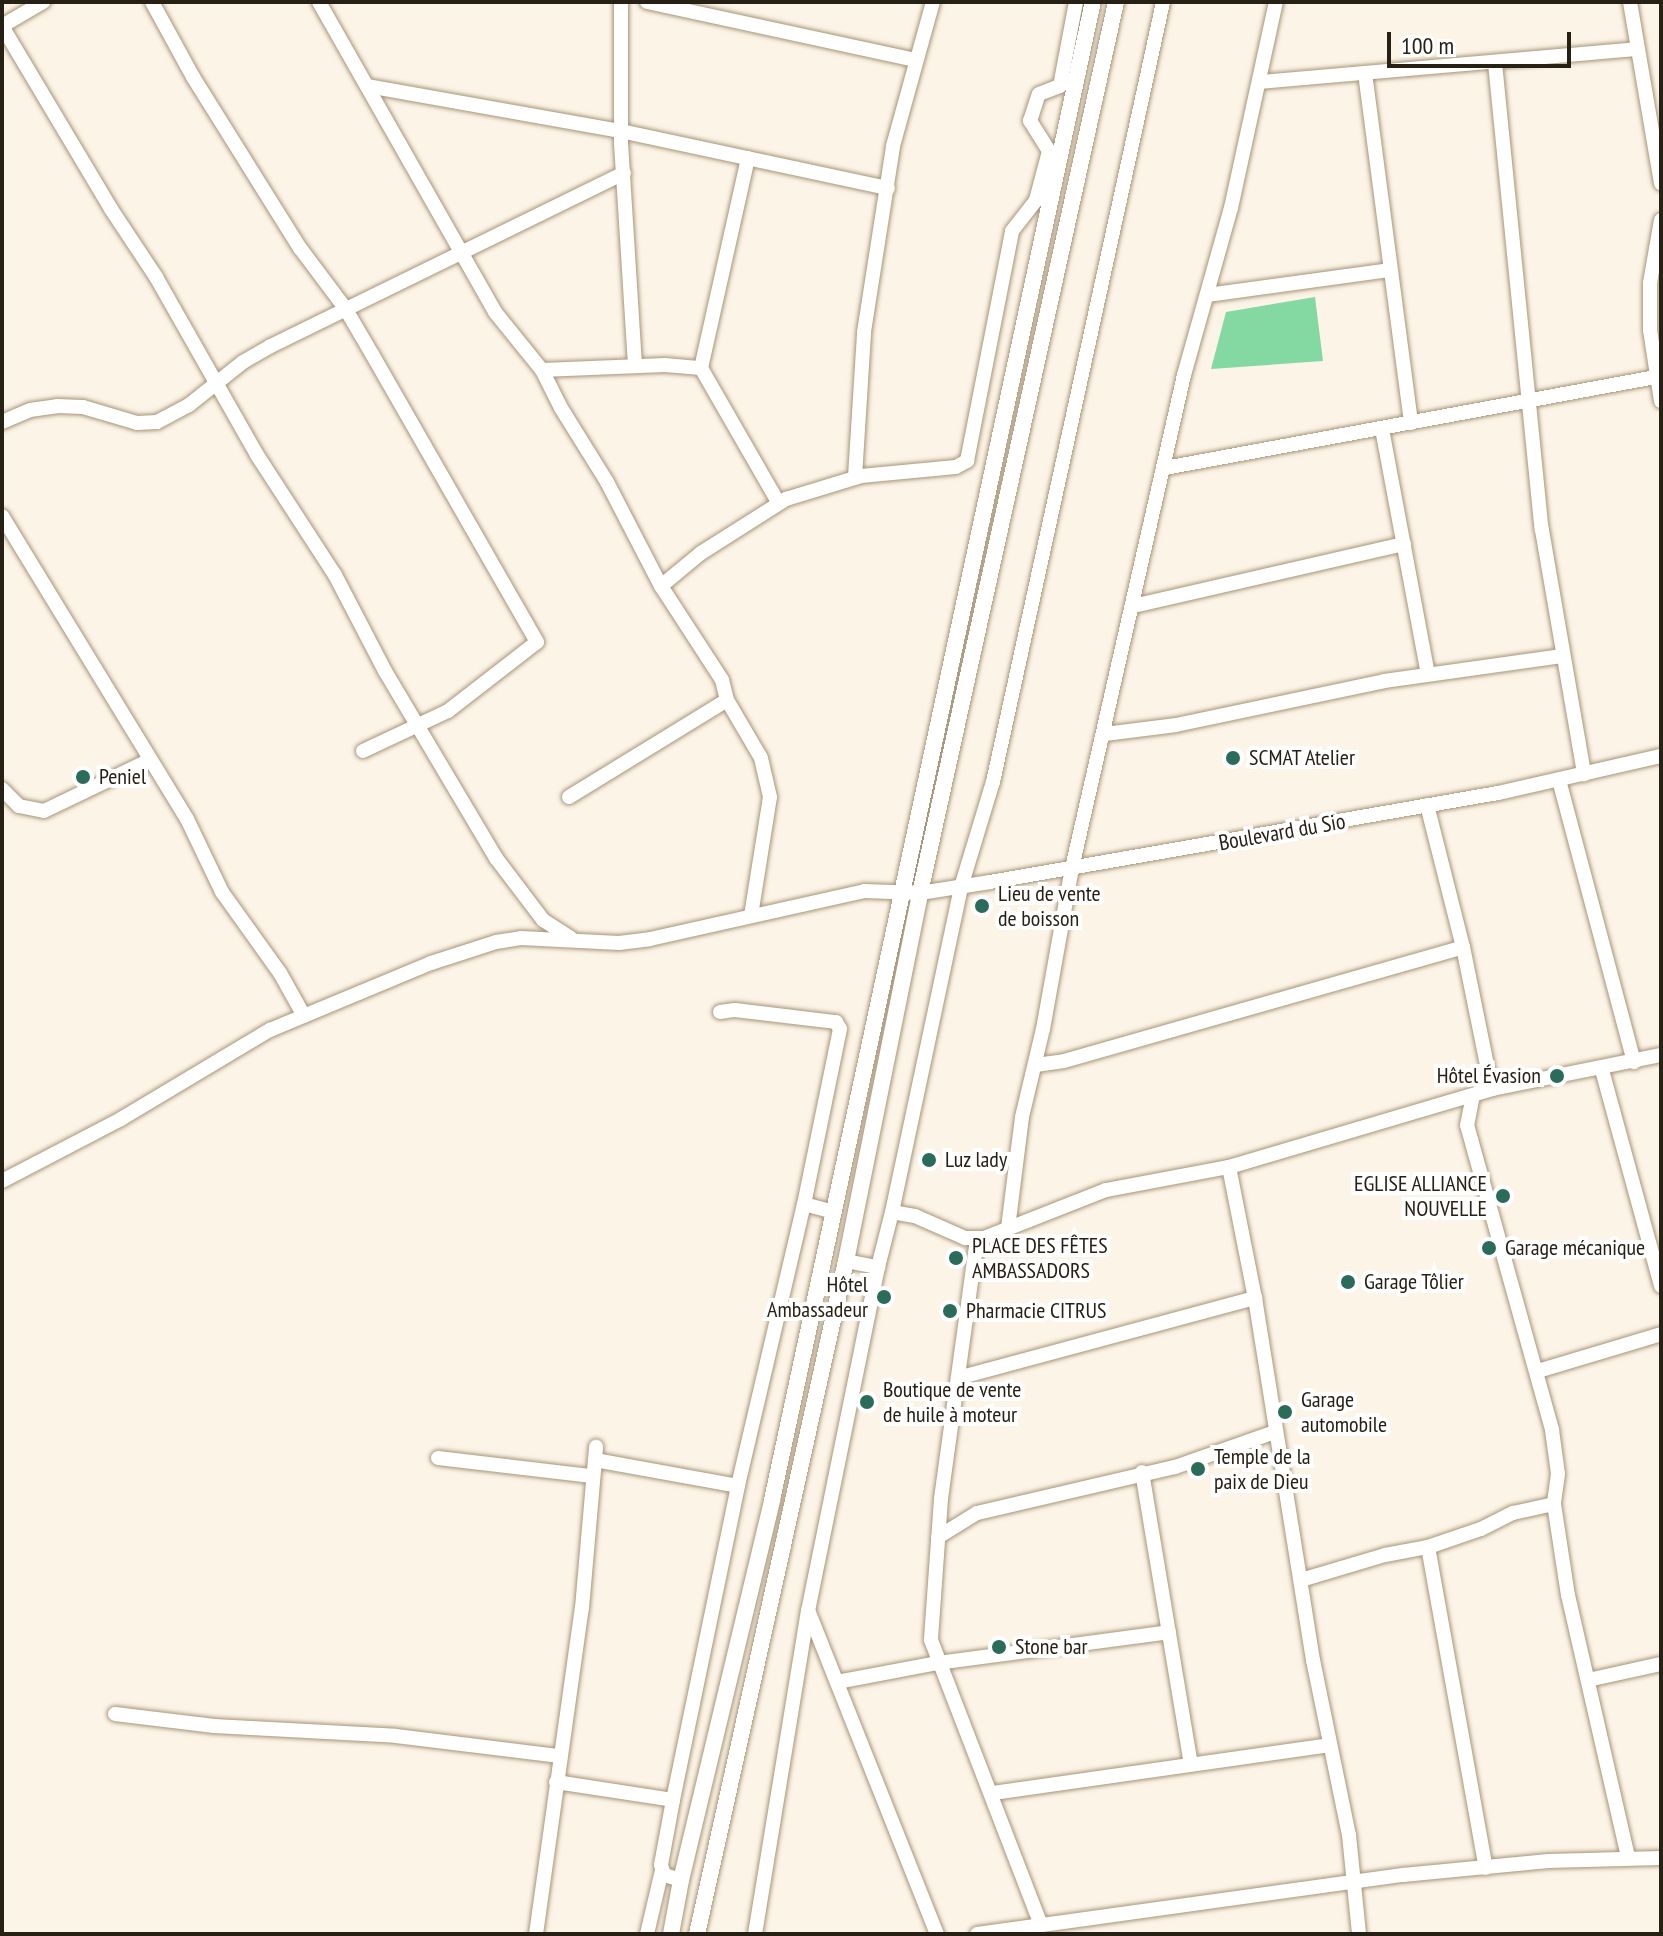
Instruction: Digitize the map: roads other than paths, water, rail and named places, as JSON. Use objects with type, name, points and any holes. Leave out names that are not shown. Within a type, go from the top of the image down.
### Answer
[{"type":"main road","points":[[671,1934],[681,1880],[772,1500],[1093,2]]},
{"type":"main road","points":[[697,1934],[846,1261],[920,893],[1116,2]]},
{"type":"street","points":[[43,2],[2,26],[218,383],[257,455],[335,575],[385,671],[503,869],[543,920],[571,938]]},
{"type":"street","points":[[152,2],[193,77],[300,248],[345,308],[537,642],[477,691],[420,726],[363,751]]},
{"type":"street","points":[[319,2],[463,250],[495,312],[542,370],[561,408],[607,482],[661,586],[722,680],[727,700],[761,758],[769,785],[765,838],[751,915]]},
{"type":"street","points":[[621,2],[621,131],[635,366]]},
{"type":"street","points":[[647,2],[915,60]]},
{"type":"street","points":[[855,477],[864,332],[893,146],[933,2]]},
{"type":"street","points":[[661,586],[701,553],[778,502],[855,477],[956,467],[967,461],[1012,231],[1036,200],[1049,151],[1030,121],[1039,94],[1060,86],[1076,2]]},
{"type":"street","points":[[755,1934],[808,1610],[878,1267],[961,887],[993,782],[1163,2]]},
{"type":"street","points":[[1008,1228],[1022,1117],[1036,1065],[1072,868],[1105,734],[1184,375],[1260,82],[1276,2]]},
{"type":"street","points":[[1630,2],[1661,183]]},
{"type":"street","points":[[1260,82],[1638,49]]},
{"type":"street","points":[[1495,63],[1542,530],[1584,774]]},
{"type":"street","points":[[1365,73],[1411,423]]},
{"type":"street","points":[[1645,87],[1661,84]]},
{"type":"street","points":[[368,86],[621,131],[888,188]]},
{"type":"street","points":[[748,158],[701,368],[778,502]]},
{"type":"street","points":[[2,422],[30,410],[57,406],[83,407],[137,423],[157,422],[189,405],[243,362],[345,308],[624,173]]},
{"type":"street","points":[[1036,200],[1052,193]]},
{"type":"street","points":[[1661,220],[1650,283],[1650,330],[1661,401]]},
{"type":"street","points":[[1207,295],[1389,270]]},
{"type":"street","points":[[542,370],[635,366],[701,368]]},
{"type":"street","points":[[1165,468],[1659,376]]},
{"type":"street","points":[[1382,429],[1428,674]]},
{"type":"street","points":[[2,516],[187,819],[222,892],[280,973],[304,1016]]},
{"type":"street","points":[[1133,606],[1404,544]]},
{"type":"street","points":[[1105,734],[1176,725],[1428,674],[1562,656]]},
{"type":"street","points":[[569,797],[727,700]]},
{"type":"street","name":"Boulevard du Sio","points":[[2,1181],[121,1119],[270,1030],[431,963],[496,942],[521,938],[571,938],[619,943],[650,939],[864,891],[920,893],[961,887],[1427,805],[1559,780],[1661,756]]},
{"type":"street","points":[[2,789],[19,806],[44,811],[150,760]]},
{"type":"street","points":[[1559,780],[1634,1062]]},
{"type":"street","points":[[1427,805],[1463,947],[1492,1089]]},
{"type":"street","points":[[1036,1065],[1064,1061],[1463,947]]},
{"type":"street","points":[[647,1934],[738,1486],[804,1204],[840,1025],[761,1013],[720,1012]]},
{"type":"street","points":[[892,1212],[915,1216],[950,1233],[977,1239],[1106,1190],[1229,1167],[1492,1089],[1602,1070],[1661,1055]]},
{"type":"street","points":[[1602,1070],[1661,1286]]},
{"type":"street","points":[[1473,1095],[1467,1125],[1471,1147],[1538,1371],[1557,1451],[1554,1504],[1568,1595],[1628,1858]]},
{"type":"street","points":[[1229,1167],[1255,1298],[1275,1432],[1355,1881],[1359,1934]]},
{"type":"street","points":[[804,1204],[834,1212]]},
{"type":"street","points":[[977,1239],[930,1620],[938,1663],[993,1793],[1041,1925]]},
{"type":"street","points":[[846,1261],[878,1267]]},
{"type":"street","points":[[958,1378],[1255,1298]]},
{"type":"street","points":[[1538,1371],[1661,1334]]},
{"type":"street","points":[[938,1537],[977,1513],[1142,1472],[1175,1467],[1275,1432]]},
{"type":"street","points":[[536,1934],[582,1608],[595,1454],[738,1486]]},
{"type":"street","points":[[438,1458],[592,1476]]},
{"type":"street","points":[[1142,1472],[1191,1764]]},
{"type":"street","points":[[1301,1580],[1385,1555],[1428,1547],[1481,1529],[1513,1513],[1554,1504]]},
{"type":"street","points":[[1428,1547],[1486,1868]]},
{"type":"street","points":[[808,1610],[937,1934]]},
{"type":"street","points":[[837,1682],[938,1663],[1169,1632]]},
{"type":"street","points":[[1588,1680],[1661,1664]]},
{"type":"street","points":[[115,1714],[214,1726],[396,1736],[560,1756]]},
{"type":"street","points":[[993,1793],[1329,1745]]},
{"type":"street","points":[[556,1782],[673,1800]]},
{"type":"street","points":[[977,1934],[1355,1881],[1486,1868],[1661,1858]]},
{"type":"street","points":[[662,1870],[664,1875],[681,1880]]},
{"type":"place","name":"SCMAT Atelier","points":[[1233,758]]},
{"type":"place","name":"Peniel","points":[[83,777]]},
{"type":"place","name":"Lieu de vente de boisson","points":[[982,906]]},
{"type":"place","name":"Hôtel Évasion","points":[[1557,1076]]},
{"type":"place","name":"Luz lady","points":[[929,1160]]},
{"type":"place","name":"EGLISE ALLIANCE NOUVELLE","points":[[1503,1196]]},
{"type":"place","name":"Garage mécanique","points":[[1489,1248]]},
{"type":"place","name":"PLACE DES FÊTES AMBASSADORS","points":[[956,1258]]},
{"type":"place","name":"Garage Tôlier","points":[[1348,1282]]},
{"type":"place","name":"Hôtel Ambassadeur","points":[[884,1297]]},
{"type":"place","name":"Pharmacie CITRUS","points":[[950,1311]]},
{"type":"place","name":"Boutique de vente de huile à moteur","points":[[867,1402]]},
{"type":"place","name":"Garage automobile","points":[[1285,1412]]},
{"type":"place","name":"Temple de la paix de Dieu","points":[[1198,1469]]},
{"type":"place","name":"Stone bar","points":[[999,1647]]}]
